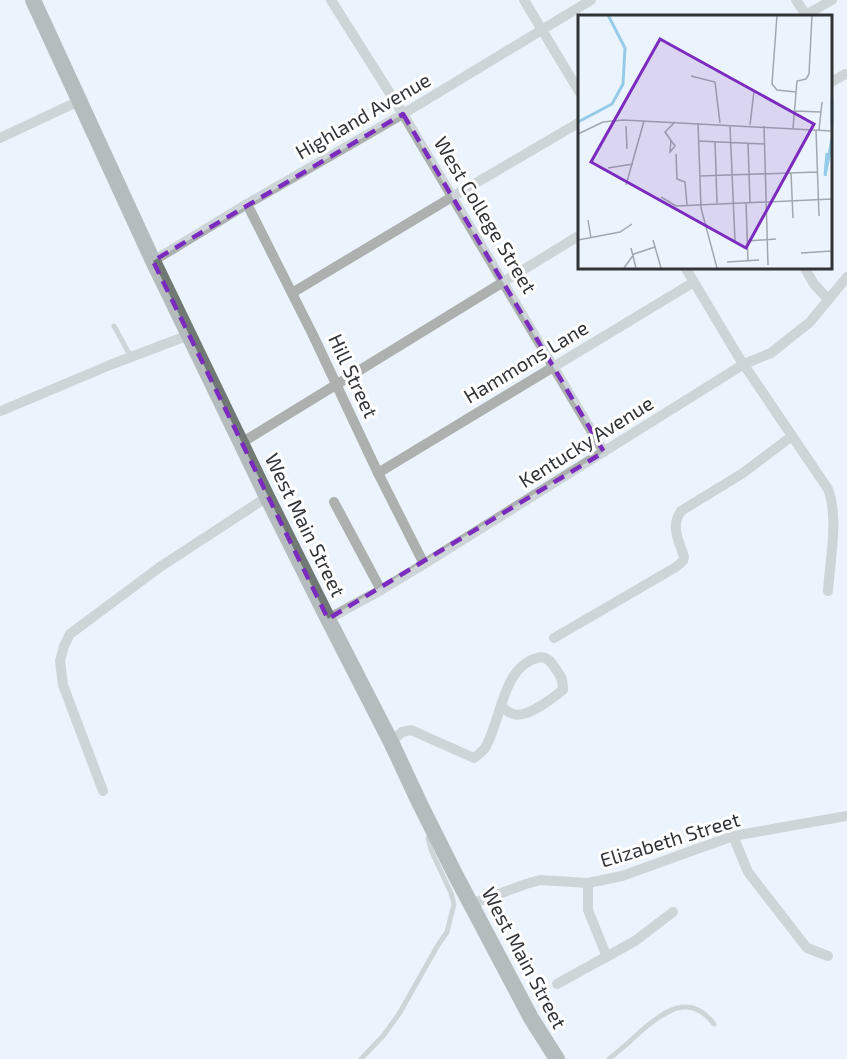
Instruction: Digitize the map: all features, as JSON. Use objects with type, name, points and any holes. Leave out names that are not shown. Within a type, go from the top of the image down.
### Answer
[{"type":"main road","name":"West Main Street","points":[[33,0],[153,261],[267,497],[471,904],[531,1018],[557,1059]]},
{"type":"street","name":"West College Street","points":[[331,0],[403,114],[604,452]]},
{"type":"street","points":[[524,0],[578,90]]},
{"type":"street","name":"Highland Avenue","points":[[153,261],[591,0]]},
{"type":"street","points":[[796,0],[804,15]]},
{"type":"street","points":[[807,15],[832,0]]},
{"type":"street","points":[[832,82],[845,74]]},
{"type":"street","points":[[0,138],[79,101]]},
{"type":"street","points":[[292,293],[578,123]]},
{"type":"street","name":"Hill Street","points":[[247,204],[424,564]]},
{"type":"street","points":[[241,443],[578,237]]},
{"type":"street","points":[[686,268],[744,364],[828,489],[834,516],[828,591]]},
{"type":"street","points":[[805,268],[814,284],[828,299]]},
{"type":"street","name":"Kentucky Avenue","points":[[328,619],[424,564],[744,364],[771,353],[810,322],[847,277]]},
{"type":"street","name":"Hammons Lane","points":[[378,473],[694,282]]},
{"type":"street","points":[[1,412],[189,335]]},
{"type":"street","points":[[554,638],[676,567],[683,561],[684,556],[675,526],[676,518],[681,511],[743,473],[792,436]]},
{"type":"street","points":[[103,791],[63,685],[60,661],[70,634],[160,567],[267,497]]},
{"type":"street","points":[[334,502],[381,590]]},
{"type":"street","points":[[391,742],[402,732],[411,730],[474,758],[484,750],[512,679],[520,668],[530,660],[541,657],[550,660],[563,679],[563,690],[524,715],[514,715],[501,707]]},
{"type":"street","name":"Elizabeth Street","points":[[471,904],[540,880],[588,883],[622,876],[733,836],[847,816]]},
{"type":"street","points":[[733,836],[748,872],[807,948],[828,956]]},
{"type":"street","points":[[588,883],[588,910],[607,957]]},
{"type":"street","points":[[557,984],[635,941],[673,912]]},
{"type":"lane","points":[[114,326],[131,357]]},
{"type":"lane","points":[[361,1059],[383,1036],[399,1014],[447,932],[454,904],[431,850],[428,838],[434,832]]},
{"type":"lane","points":[[609,1059],[657,1018],[680,1007],[691,1008],[708,1017],[714,1024]]},
{"type":"highlighted area","points":[[403,114],[604,452],[328,619],[153,261]]}]
